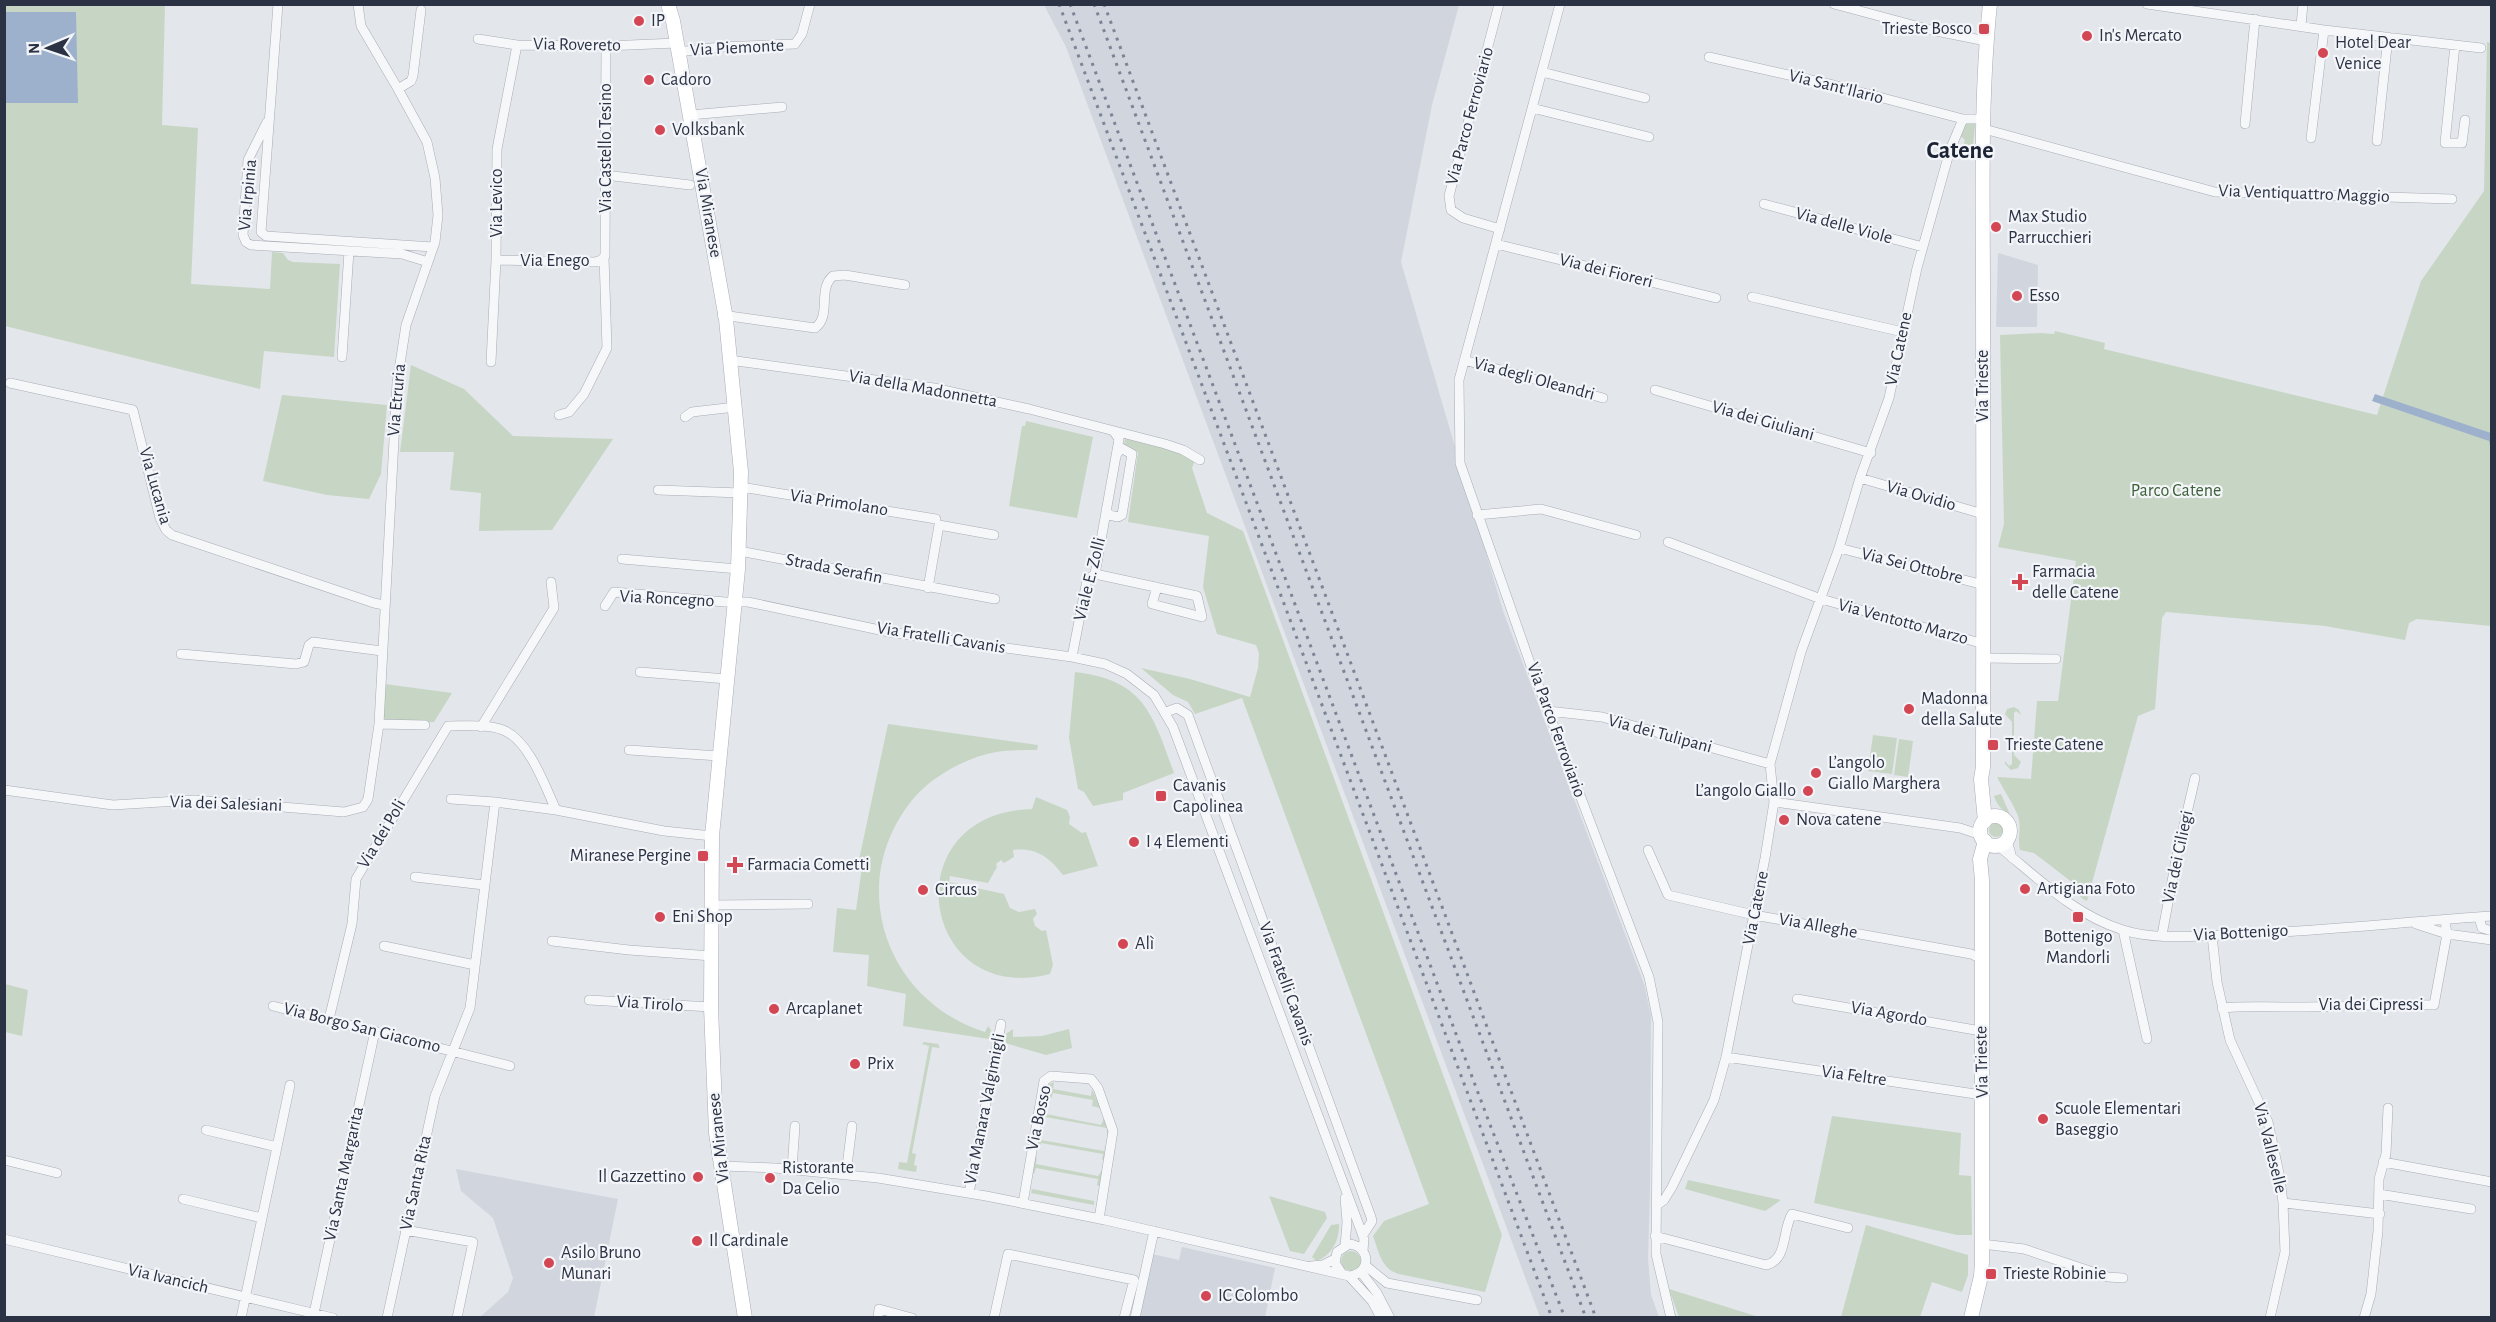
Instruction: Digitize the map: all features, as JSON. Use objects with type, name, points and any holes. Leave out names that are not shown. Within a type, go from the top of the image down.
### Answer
[{"type":"street","name":"Via Irpinia","points":[[278,4],[270,116],[248,160],[243,235],[246,242],[251,245],[328,244],[349,251],[402,254],[428,262]]},
{"type":"street","name":"Via Etruria","points":[[358,4],[361,26],[422,130],[430,154],[438,198],[433,247],[409,314],[399,372],[379,724]]},
{"type":"street","name":"Via Piemonte","points":[[675,53],[796,43],[802,34],[810,4]]},
{"type":"street","name":"Via Parco Ferroviario","points":[[1499,4],[1449,196],[1451,210],[1463,218],[1500,229]]},
{"type":"street","name":"Via Parco Ferroviario","points":[[1560,4],[1459,380],[1460,463],[1548,711],[1656,1001],[1658,1022],[1655,1236],[1658,1272],[1671,1317]]},
{"type":"street","points":[[1834,4],[1931,30],[1986,41]]},
{"type":"street","name":"Via Trieste","points":[[1971,1317],[1981,1276],[1982,1244],[1980,1031],[1982,880],[1993,835],[1988,776],[1983,767],[1984,72],[1990,4]]},
{"type":"street","points":[[2147,4],[2204,9],[2324,30],[2481,48]]},
{"type":"street","points":[[2301,26],[2303,4]]},
{"type":"street","name":"Via Miranese","points":[[668,5],[668,22],[684,115],[693,159],[710,219],[722,315]]},
{"type":"street","points":[[398,89],[411,81],[413,76],[421,10]]},
{"type":"street","points":[[2245,124],[2255,19]]},
{"type":"street","points":[[2311,138],[2324,30]]},
{"type":"street","points":[[2377,141],[2388,37]]},
{"type":"street","name":"Via Rovereto","points":[[478,39],[517,45],[606,46],[675,53]]},
{"type":"street","name":"Via Levico","points":[[491,362],[496,260],[497,149],[517,45]]},
{"type":"street","points":[[2455,45],[2445,143],[2462,143],[2465,120]]},
{"type":"street","name":"Via Castello Tesino","points":[[559,415],[569,412],[584,394],[607,348],[606,46]]},
{"type":"street","name":"Via Sant'Ilario","points":[[1709,57],[1963,118]]},
{"type":"street","points":[[1542,72],[1644,98]]},
{"type":"street","points":[[684,115],[782,107]]},
{"type":"street","points":[[1532,108],[1649,137]]},
{"type":"street","points":[[270,116],[261,232],[266,236],[328,244],[433,247]]},
{"type":"street","points":[[1963,118],[1984,124]]},
{"type":"street","name":"Via Catene","points":[[1657,1206],[1672,1187],[1714,1101],[1726,1058],[1774,802],[1770,764],[1801,652],[1839,548],[1888,398],[1923,247],[1950,150],[1963,118]]},
{"type":"street","name":"Via Ventiquattro Maggio","points":[[1984,124],[2215,192],[2452,199]]},
{"type":"street","points":[[693,159],[699,181],[693,185]]},
{"type":"street","points":[[605,175],[693,185],[700,188],[705,210],[710,219]]},
{"type":"street","points":[[246,181],[265,182]]},
{"type":"street","name":"Via Miranese","points":[[693,185],[709,244],[728,345],[741,490],[738,569],[712,836],[711,1007],[713,1097],[721,1166],[745,1317]]},
{"type":"street","name":"Via delle Viole","points":[[1764,204],[1923,247]]},
{"type":"street","name":"Via dei Fioreri","points":[[1496,244],[1716,298]]},
{"type":"street","points":[[342,357],[349,251]]},
{"type":"street","name":"Via Enego","points":[[496,260],[592,262],[605,253]]},
{"type":"street","points":[[722,315],[815,328],[821,321],[827,284],[833,276],[844,275],[905,285]]},
{"type":"street","points":[[1752,297],[1903,332]]},
{"type":"street","name":"Via della Madonnetta","points":[[729,360],[934,388],[1029,409],[1180,448],[1200,460]]},
{"type":"street","name":"Via degli Oleandri","points":[[1464,360],[1603,398]]},
{"type":"street","name":"Via Lucania","points":[[10,383],[133,410],[160,518],[166,530],[172,535],[384,605]]},
{"type":"street","name":"Via dei Giuliani","points":[[1655,390],[1871,453]]},
{"type":"street","points":[[685,417],[692,412],[735,407]]},
{"type":"street","name":"Viale E. Zolli","points":[[1072,657],[1087,580],[1095,574],[1119,439],[1114,432]]},
{"type":"street","points":[[1106,508],[1109,515],[1118,517],[1122,514],[1132,454],[1121,448],[1116,454]]},
{"type":"street","name":"Via Ovidio","points":[[1860,478],[1983,514]]},
{"type":"street","points":[[658,490],[741,490]]},
{"type":"street","name":"Via Primolano","points":[[741,490],[936,519]]},
{"type":"street","points":[[1477,515],[1541,509],[1636,535]]},
{"type":"street","points":[[928,588],[939,525],[994,535]]},
{"type":"street","points":[[1668,542],[1821,599]]},
{"type":"street","name":"Via Sei Ottobre","points":[[1839,548],[1984,585]]},
{"type":"street","name":"Strada Serafin","points":[[739,551],[995,599]]},
{"type":"street","points":[[622,559],[738,569]]},
{"type":"street","points":[[1095,574],[1157,587],[1197,596],[1202,617],[1152,604],[1157,587]]},
{"type":"street","points":[[481,726],[554,608],[551,582]]},
{"type":"street","name":"Via Roncegno","points":[[605,606],[614,592],[735,602]]},
{"type":"street","name":"Via Ventotto Marzo","points":[[1821,599],[1984,651],[2056,659]]},
{"type":"street","name":"Via Fratelli Cavanis","points":[[735,602],[748,602],[905,634],[1072,657],[1105,664],[1127,674],[1154,694],[1173,727],[1363,1235],[1364,1251]]},
{"type":"street","points":[[181,654],[296,664],[304,662],[307,648],[313,642],[382,651]]},
{"type":"street","points":[[640,672],[727,679]]},
{"type":"street","name":"Via Fratelli Cavanis","points":[[1166,712],[1178,708],[1186,712],[1194,732],[1371,1217],[1372,1221],[1363,1235]]},
{"type":"street","name":"Via dei Tulipani","points":[[1548,711],[1602,717],[1770,764]]},
{"type":"street","points":[[379,724],[425,725]]},
{"type":"street","name":"Via dei Salesiani","points":[[4,790],[113,805],[194,800],[351,811],[363,807],[368,800],[379,724]]},
{"type":"street","points":[[1173,727],[1184,724],[1194,732]]},
{"type":"street","name":"Via dei Poli","points":[[328,1019],[350,932],[356,879],[448,726],[481,726],[505,730],[521,743],[532,760],[556,810]]},
{"type":"street","points":[[629,750],[719,756]]},
{"type":"street","name":"Via dei Ciliegi","points":[[2162,935],[2195,778]]},
{"type":"street","points":[[451,799],[556,810],[664,831],[712,836]]},
{"type":"street","name":"Via Borgo San Giacomo","points":[[452,1051],[470,1008],[495,802]]},
{"type":"street","points":[[1774,802],[1960,828],[1993,835]]},
{"type":"street","name":"Via Bottenigo","points":[[1993,835],[2012,858],[2060,897],[2089,915],[2123,930],[2162,935],[2212,935],[2492,916]]},
{"type":"street","name":"Via Alleghe","points":[[1648,850],[1668,895],[1754,915],[1971,954],[1982,959]]},
{"type":"street","points":[[415,877],[484,885]]},
{"type":"street","points":[[711,905],[808,904]]},
{"type":"street","points":[[2479,916],[2482,928],[2492,931]]},
{"type":"street","name":"Via dei Cipressi","points":[[2222,1008],[2255,1005],[2281,1007],[2364,1004],[2434,1005],[2447,934],[2445,920]]},
{"type":"street","points":[[2408,922],[2447,934],[2492,940]]},
{"type":"street","points":[[2123,930],[2147,1039]]},
{"type":"street","name":"Via Valleselle","points":[[2212,935],[2222,1008],[2230,1040],[2268,1122],[2283,1203],[2380,1214]]},
{"type":"street","points":[[552,941],[712,956]]},
{"type":"street","points":[[384,946],[475,965]]},
{"type":"street","name":"Via Agordo","points":[[1797,999],[1980,1031]]},
{"type":"street","name":"Via Tirolo","points":[[589,1000],[711,1007]]},
{"type":"street","name":"Via Borgo San Giacomo","points":[[273,1006],[510,1066]]},
{"type":"street","name":"Via Manara Valgimigli","points":[[969,1193],[1001,1024]]},
{"type":"street","name":"Via Santa Margarita","points":[[313,1315],[375,1031]]},
{"type":"street","name":"Via Santa Rita","points":[[387,1317],[435,1096],[452,1051]]},
{"type":"street","name":"Via Feltre","points":[[1726,1058],[1982,1095]]},
{"type":"street","name":"Via Bosso","points":[[1023,1203],[1044,1081],[1051,1076],[1091,1079],[1098,1088],[1113,1131],[1099,1219]]},
{"type":"street","points":[[241,1317],[290,1085]]},
{"type":"street","points":[[2364,1317],[2371,1294],[2380,1214],[2379,1179],[2384,1162],[2388,1108]]},
{"type":"street","points":[[792,1169],[795,1126]]},
{"type":"street","points":[[846,1174],[852,1126]]},
{"type":"street","points":[[206,1130],[277,1148]]},
{"type":"street","points":[[4,1160],[57,1173]]},
{"type":"street","points":[[2384,1162],[2492,1182]]},
{"type":"street","points":[[721,1166],[846,1174],[969,1193],[1154,1231],[1332,1274],[1346,1275],[1363,1269],[1387,1283],[1477,1300]]},
{"type":"street","name":"Via Fratelli Cavanis","points":[[1343,1183],[1347,1222],[1345,1246]]},
{"type":"street","points":[[2379,1194],[2471,1209]]},
{"type":"street","points":[[183,1199],[262,1218]]},
{"type":"street","points":[[2270,1317],[2285,1252],[2283,1203]]},
{"type":"street","points":[[1655,1236],[1766,1265],[1773,1264],[1779,1257],[1792,1214],[1848,1228]]},
{"type":"street","points":[[405,1230],[473,1242],[457,1317]]},
{"type":"street","points":[[1135,1317],[1154,1231]]},
{"type":"street","name":"Via Ivancich","points":[[4,1239],[313,1315],[333,1317]]},
{"type":"street","points":[[1982,1244],[2024,1248],[2108,1277],[2123,1278]]},
{"type":"street","points":[[1353,1245],[1364,1251],[1366,1256],[1363,1269],[1388,1317],[1381,1317],[1372,1300],[1336,1267],[1337,1252],[1345,1246],[1353,1245]]},
{"type":"street","points":[[994,1317],[1008,1254],[1134,1280],[1124,1317]]},
{"type":"street","points":[[1308,1267],[1323,1265],[1335,1259]]},
{"type":"street","points":[[878,1317],[879,1309],[912,1317]]},
{"type":"shaded area","points":[[1044,5],[1459,5],[1432,105],[1401,262],[1503,611],[1644,984],[1651,1016],[1648,1258],[1651,1295],[1659,1317],[1540,1317],[1066,47]]},
{"type":"shaded area","name":"Esso","points":[[1998,253],[2038,265],[2037,327],[1996,327]]},
{"type":"shaded area","points":[[456,1169],[618,1199],[594,1317],[480,1317],[508,1292],[513,1278],[493,1218],[461,1191]]},
{"type":"shaded area","name":"IC Colombo","points":[[1182,1247],[1275,1268],[1265,1317],[1139,1318],[1152,1254],[1179,1260]]},
{"type":"green space","points":[[5,5],[165,5],[162,125],[198,128],[191,284],[270,289],[272,252],[283,253],[288,260],[293,262],[340,264],[334,357],[264,351],[260,389],[5,326]]},
{"type":"green space","name":"Parco Catene","points":[[2487,42],[2491,43],[2491,626],[2417,619],[2409,623],[2405,640],[2325,626],[2166,612],[2162,618],[2155,709],[2138,716],[2087,901],[2084,900],[2077,886],[2034,853],[2020,850],[2018,816],[1997,777],[2031,779],[2037,701],[2058,701],[2076,561],[1998,547],[2004,524],[2000,335],[2054,334],[2055,331],[2105,343],[2104,349],[2377,415],[2421,281],[2484,191]]},
{"type":"green space","points":[[1969,122],[1975,124],[1972,159],[1953,154],[1955,147],[1961,152],[1965,140],[1958,134],[1961,126]]},
{"type":"green space","points":[[411,365],[464,389],[513,436],[613,439],[552,530],[479,531],[481,493],[450,490],[454,452],[400,452]]},
{"type":"green space","points":[[282,395],[387,405],[381,474],[369,499],[327,495],[263,481]]},
{"type":"green space","points":[[1026,421],[1093,437],[1077,518],[1009,506],[1022,426],[1025,426]]},
{"type":"green space","points":[[1129,438],[1181,452],[1195,460],[1192,468],[1207,513],[1243,531],[1502,1235],[1485,1292],[1393,1272],[1384,1264],[1379,1254],[1373,1236],[1384,1221],[1429,1204],[1242,698],[1195,714],[1188,702],[1173,695],[1141,668],[1190,679],[1250,697],[1258,668],[1259,653],[1256,645],[1217,634],[1203,587],[1209,536],[1128,522],[1138,452],[1124,445],[1125,439]]},
{"type":"green space","points":[[1075,672],[1098,676],[1117,683],[1142,703],[1152,717],[1174,773],[1123,793],[1123,800],[1093,806],[1084,792],[1078,789],[1069,738]]},
{"type":"green space","points":[[385,684],[452,693],[434,722],[389,722],[383,717]]},
{"type":"green space","points":[[2014,707],[2021,715],[2016,711],[2014,713],[2014,755],[2021,762],[2018,768],[2011,770],[2005,761],[2009,766],[2012,764],[2012,722],[2005,714],[2007,709]]},
{"type":"green space","points":[[888,724],[1038,745],[1037,750],[1001,751],[973,758],[929,783],[913,799],[892,832],[881,866],[879,901],[886,935],[900,966],[922,994],[950,1016],[985,1032],[988,1026],[991,1030],[989,1039],[903,1026],[906,994],[867,986],[869,955],[833,952],[837,908],[856,910],[862,867],[859,860]]},
{"type":"green space","points":[[1873,735],[1897,738],[1892,774],[1868,771]]},
{"type":"green space","points":[[1899,739],[1913,741],[1908,777],[1894,775]]},
{"type":"green space","points":[[2001,794],[2012,819],[1995,800],[1994,796]]},
{"type":"green space","points":[[1036,797],[1067,810],[1070,817],[1069,824],[1082,833],[1086,832],[1098,866],[1063,875],[1047,858],[1021,849],[1013,850],[1014,857],[1004,863],[1001,860],[996,864],[997,867],[988,883],[950,876],[949,882],[1004,894],[1010,908],[1019,912],[1035,909],[1037,914],[1033,919],[1035,926],[1042,931],[1046,930],[1053,965],[1050,974],[1006,977],[973,963],[950,938],[939,906],[941,872],[957,841],[987,819],[1032,809]]},
{"type":"green space","points":[[1996,823],[2001,825],[2003,830],[2001,835],[1996,837],[1991,835],[1989,830],[1991,825]]},
{"type":"green space","points":[[5,984],[28,990],[22,1036],[5,1032]]},
{"type":"green space","points":[[1013,1029],[1013,1037],[1042,1036],[1069,1029],[1072,1048],[1046,1055],[1005,1043],[1006,1034]]},
{"type":"green space","points":[[924,1042],[938,1044],[940,1048],[932,1047],[912,1153],[916,1154],[914,1165],[917,1166],[916,1172],[898,1169],[899,1162],[907,1163],[929,1046],[922,1044]]},
{"type":"green space","points":[[1054,1082],[1053,1089],[1091,1096],[1092,1089],[1100,1108],[1092,1106],[1093,1100],[1053,1093],[1051,1099],[1045,1098],[1048,1085]]},
{"type":"green space","points":[[1044,1107],[1046,1107],[1046,1114],[1101,1125],[1104,1118],[1110,1133],[1107,1135],[1107,1128],[1045,1117],[1041,1124]]},
{"type":"green space","points":[[1832,1116],[1961,1133],[1959,1175],[1971,1176],[1972,1235],[1957,1235],[1814,1203]]},
{"type":"green space","points":[[1039,1132],[1042,1132],[1041,1140],[1104,1151],[1105,1144],[1104,1159],[1102,1160],[1103,1154],[1041,1143],[1039,1149],[1036,1149]]},
{"type":"green space","points":[[1037,1157],[1036,1164],[1098,1176],[1102,1170],[1100,1185],[1097,1186],[1098,1179],[1036,1168],[1034,1174]]},
{"type":"green space","points":[[1688,1180],[1781,1200],[1765,1211],[1685,1189]]},
{"type":"green space","points":[[1032,1189],[1094,1201],[1094,1205],[1031,1193]]},
{"type":"green space","points":[[1269,1196],[1325,1212],[1327,1218],[1304,1254],[1290,1251]]},
{"type":"green space","points":[[1339,1224],[1334,1246],[1327,1255],[1317,1261],[1312,1257],[1331,1225]]},
{"type":"green space","points":[[1866,1225],[1968,1255],[1968,1275],[1962,1292],[1932,1282],[1920,1317],[1841,1317]]},
{"type":"green space","points":[[1351,1251],[1358,1254],[1361,1261],[1358,1268],[1351,1271],[1344,1268],[1341,1261],[1344,1254]]},
{"type":"green space","points":[[1669,1289],[1759,1317],[1679,1317]]},
{"type":"water","points":[[5,12],[76,12],[78,103],[5,103]]},
{"type":"water","points":[[2375,394],[2491,433],[2491,450],[2489,441],[2372,401]]},
{"type":"railway","points":[[1059,4],[1552,1318]]},
{"type":"railway","points":[[1070,4],[1489,1122],[1565,1318]]},
{"type":"railway","points":[[1094,4],[1586,1318]]},
{"type":"railway","points":[[1104,4],[1596,1318]]},
{"type":"place","name":"IP","points":[[639,21]]},
{"type":"place","name":"Trieste Bosco","points":[[1984,29]]},
{"type":"place","name":"In's Mercato","points":[[2087,36]]},
{"type":"place","name":"Hotel Dear Venice","points":[[2323,53]]},
{"type":"place","name":"Cadoro","points":[[649,80]]},
{"type":"place","name":"Volksbank","points":[[660,130]]},
{"type":"place","name":"Max Studio Parrucchieri","points":[[1996,227]]},
{"type":"place","name":"Esso","points":[[2017,296]]},
{"type":"place","name":"Farmacia delle Catene","points":[[2020,582]]},
{"type":"place","name":"Madonna della Salute","points":[[1909,709]]},
{"type":"place","name":"Trieste Catene","points":[[1993,745]]},
{"type":"place","name":"L’angolo Giallo Marghera","points":[[1816,773]]},
{"type":"place","name":"L’angolo Giallo","points":[[1808,791]]},
{"type":"place","name":"Cavanis Capolinea","points":[[1161,796]]},
{"type":"place","name":"Nova catene","points":[[1784,820]]},
{"type":"place","name":"I 4 Elementi","points":[[1134,842]]},
{"type":"place","name":"Miranese Pergine","points":[[703,856]]},
{"type":"place","name":"Farmacia Cometti","points":[[735,865]]},
{"type":"place","name":"Artigiana Foto","points":[[2025,889]]},
{"type":"place","name":"Circus","points":[[923,890]]},
{"type":"place","name":"Eni Shop","points":[[660,917]]},
{"type":"place","name":"Bottenigo Mandorli","points":[[2078,917]]},
{"type":"place","name":"Alì","points":[[1123,944]]},
{"type":"place","name":"Arcaplanet","points":[[774,1009]]},
{"type":"place","name":"Prix","points":[[855,1064]]},
{"type":"place","name":"Scuole Elementari Baseggio","points":[[2043,1119]]},
{"type":"place","name":"Il Gazzettino","points":[[698,1177]]},
{"type":"place","name":"Ristorante Da Celio","points":[[770,1178]]},
{"type":"place","name":"Il Cardinale","points":[[697,1241]]},
{"type":"place","name":"Asilo Bruno Munari","points":[[549,1263]]},
{"type":"place","name":"Trieste Robinie","points":[[1991,1274]]},
{"type":"place","name":"IC Colombo","points":[[1206,1296]]},
{"type":"district","name":"Catene","points":[[1960,151]]}]
